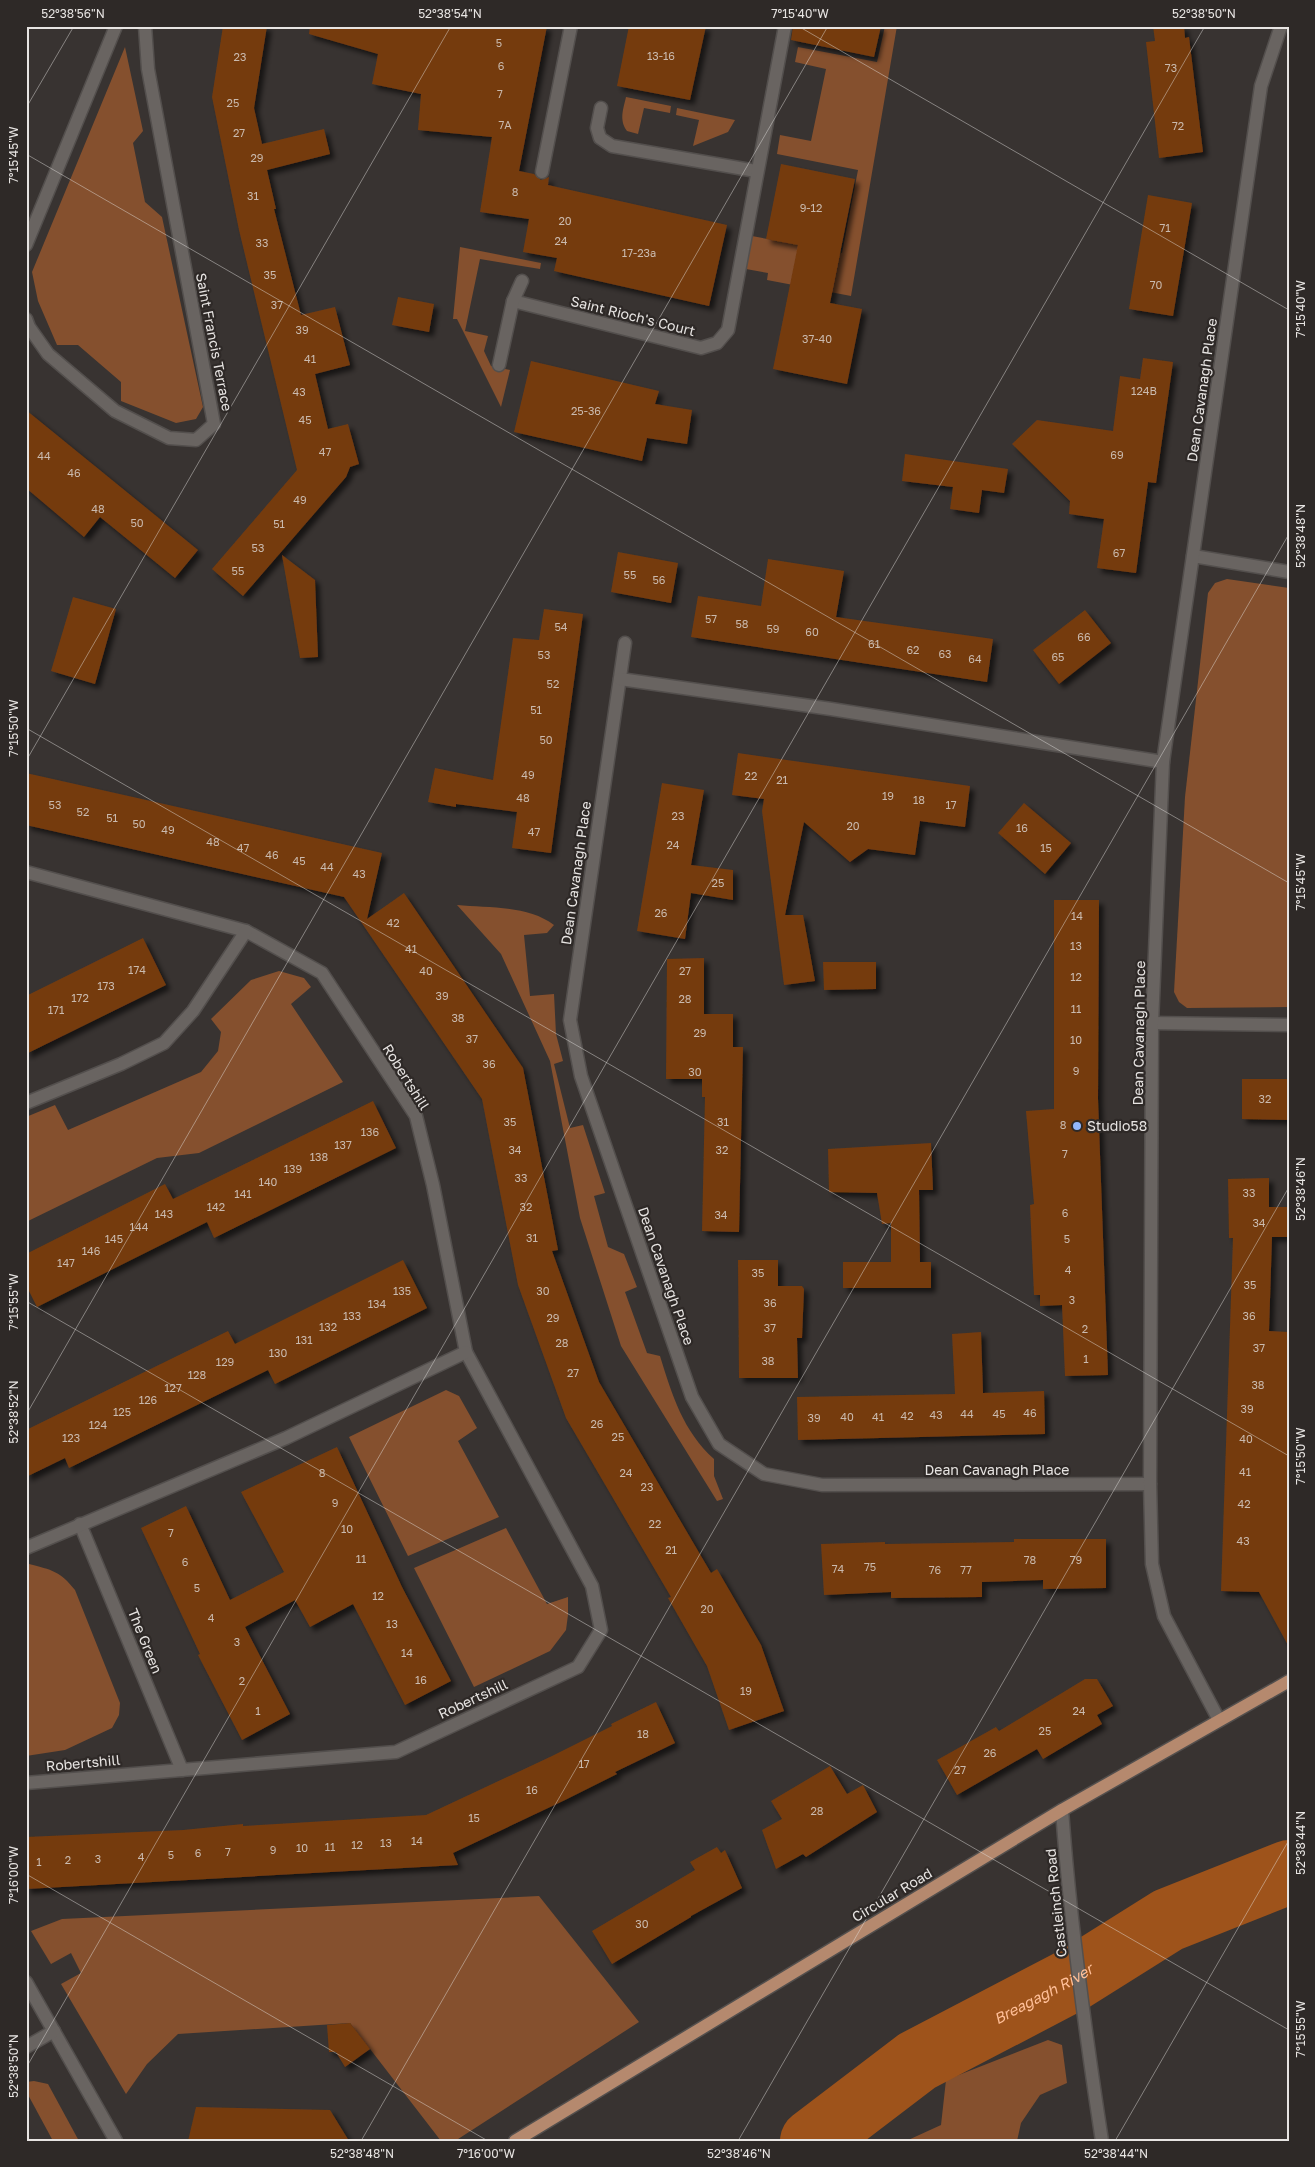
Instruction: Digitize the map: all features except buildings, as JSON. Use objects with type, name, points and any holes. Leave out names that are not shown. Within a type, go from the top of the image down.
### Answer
[{"type":"main road","name":"Circular Road","points":[[515,2141],[1062,1810],[1289,1681]]},
{"type":"street","points":[[26,245],[116,26]]},
{"type":"street","name":"Saint Francis Terrace","points":[[26,319],[29,327],[48,354],[115,411],[169,438],[196,440],[214,424],[148,68],[145,26]]},
{"type":"street","points":[[542,172],[571,26]]},
{"type":"street","name":"Saint Rioch's Court","points":[[513,301],[701,348],[717,343],[728,330],[756,171],[785,26]]},
{"type":"street","name":"Dean Cavanagh Place","points":[[1219,1720],[1164,1616],[1152,1564],[1150,1484],[1152,1023],[1163,762],[1261,86],[1281,26]]},
{"type":"street","points":[[601,108],[597,128],[598,133],[600,138],[612,146],[756,171]]},
{"type":"street","points":[[499,364],[513,301],[522,282]]},
{"type":"street","points":[[1193,556],[1289,572]]},
{"type":"street","name":"Dean Cavanagh Place","points":[[625,643],[570,1020],[582,1076],[692,1396],[719,1444],[764,1474],[822,1485],[1150,1484]]},
{"type":"street","points":[[620,679],[831,709],[1163,762]]},
{"type":"street","name":"Robertshill","points":[[26,872],[246,931],[322,973],[416,1116],[433,1185],[466,1352],[592,1586],[601,1630],[578,1667],[396,1752],[26,1783]]},
{"type":"street","points":[[26,1103],[121,1064],[164,1042],[193,1011],[246,931]]},
{"type":"street","points":[[1152,1023],[1289,1024]]},
{"type":"street","points":[[26,1548],[286,1438],[466,1352]]},
{"type":"street","name":"The Green","points":[[80,1524],[182,1770]]},
{"type":"street","name":"Castleinch Road","points":[[1062,1810],[1066,1872],[1084,2024],[1102,2141]]},
{"type":"street","points":[[26,1982],[116,2141]]},
{"type":"street","points":[[26,2047],[54,2031]]},
{"type":"shaded area","points":[[885,26],[897,26],[851,296],[767,280],[768,273],[746,269],[752,236],[842,253],[858,170],[777,154],[780,135],[811,141],[826,69],[795,62],[798,47],[877,62]]},
{"type":"shaded area","points":[[125,47],[143,131],[133,143],[145,202],[162,217],[203,407],[196,419],[176,423],[121,401],[121,382],[78,345],[57,345],[38,301],[32,272]]},
{"type":"shaded area","points":[[626,97],[671,106],[670,113],[644,108],[638,134],[627,131],[622,119]]},
{"type":"shaded area","points":[[677,108],[735,120],[728,132],[693,146],[699,120],[676,115]]},
{"type":"shaded area","points":[[460,247],[541,263],[540,269],[480,259],[465,331],[488,336],[484,351],[491,366],[510,370],[501,407],[457,319],[453,319]]},
{"type":"shaded area","points":[[1227,579],[1289,588],[1289,1007],[1187,1008],[1179,1002],[1174,992],[1185,797],[1208,593],[1215,583]]},
{"type":"shaded area","points":[[457,905],[494,907],[520,911],[532,914],[554,925],[547,933],[524,935],[530,996],[554,994],[556,1034],[563,1061],[554,1064],[570,1128],[583,1125],[605,1193],[594,1196],[608,1247],[624,1254],[637,1287],[625,1292],[647,1353],[660,1356],[669,1385],[686,1424],[694,1437],[714,1459],[714,1476],[723,1499],[717,1501],[621,1346],[580,1218],[550,1061],[501,954]]},
{"type":"shaded area","points":[[279,971],[304,978],[311,987],[291,1004],[343,1082],[199,1153],[157,1158],[26,1222],[26,1117],[55,1105],[68,1130],[201,1072],[218,1051],[221,1032],[211,1019],[251,980]]},
{"type":"shaded area","points":[[446,1390],[459,1396],[477,1428],[458,1441],[499,1517],[408,1556],[349,1437]]},
{"type":"shaded area","points":[[506,1528],[547,1604],[568,1597],[566,1630],[550,1651],[474,1687],[414,1568]]},
{"type":"shaded area","points":[[29,1564],[55,1572],[75,1590],[120,1703],[119,1715],[112,1728],[65,1750],[26,1756],[26,1566]]},
{"type":"shaded area","points":[[539,1896],[639,2022],[455,2141],[441,2141],[350,2023],[178,2034],[147,2064],[126,2094],[61,1984],[81,1973],[71,1953],[51,1964],[31,1931],[62,1919]]},
{"type":"shaded area","points":[[1048,2040],[1062,2045],[1067,2083],[1040,2095],[1021,2123],[1017,2141],[906,2141],[941,2125],[946,2080]]},
{"type":"shaded area","points":[[34,2081],[48,2084],[79,2141],[53,2141],[26,2091],[26,2082]]},
{"type":"waterway","name":"Breagagh River","points":[[812,2141],[917,2061],[1074,1979],[1168,1920],[1289,1872]]},
{"type":"place","name":"Studio58","points":[[1077,1126]]}]
